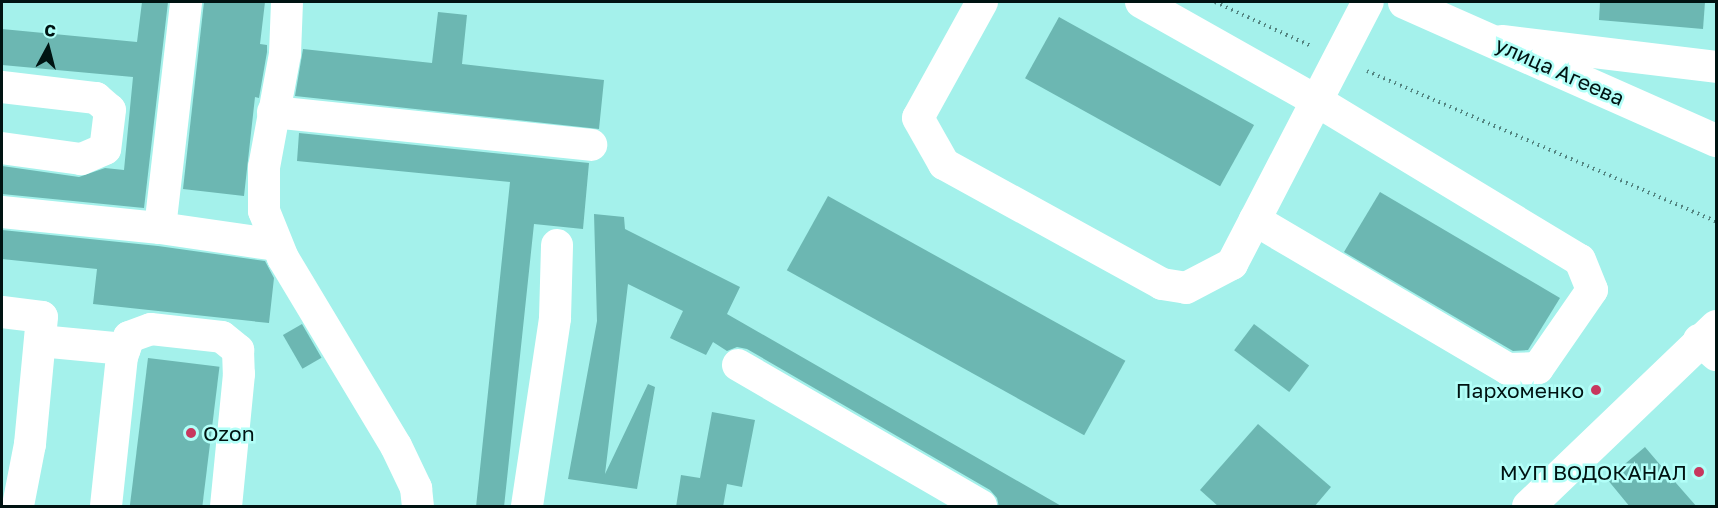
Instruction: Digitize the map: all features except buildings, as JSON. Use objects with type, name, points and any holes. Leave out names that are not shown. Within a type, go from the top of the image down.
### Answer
[{"type":"main road","name":"улица Агеева","points":[[1404,2],[1716,140]]},
{"type":"main road","points":[[1528,507],[1711,341]]},
{"type":"street","points":[[160,228],[186,2]]},
{"type":"street","points":[[287,2],[285,54],[264,167],[264,211],[278,245],[396,446],[416,488],[418,507]]},
{"type":"street","points":[[982,2],[918,118],[944,164],[1162,284],[1186,288],[1232,264],[1368,2]]},
{"type":"street","points":[[1141,2],[1317,101],[1580,260],[1592,290],[1538,368],[1508,369],[1255,220]]},
{"type":"street","points":[[1489,39],[1716,66]]},
{"type":"street","points":[[2,87],[96,98],[110,110],[105,149],[81,159],[2,148]]},
{"type":"street","points":[[273,112],[591,145]]},
{"type":"street","points":[[2,212],[160,228],[278,245]]},
{"type":"street","points":[[527,507],[555,318],[557,244]]},
{"type":"street","points":[[2,312],[42,316],[30,444],[18,507]]},
{"type":"street","points":[[106,507],[125,349],[129,337],[151,329],[222,337],[238,350],[239,374],[226,507]]},
{"type":"street","points":[[40,341],[125,349]]},
{"type":"street","points":[[738,364],[981,507]]},
{"type":"path","points":[[1215,2],[1337,58],[1716,221]]},
{"type":"place","name":"Пархоменко","points":[[1596,390]]},
{"type":"place","name":"Ozon","points":[[191,433]]},
{"type":"place","name":"МУП ВОДОКАНАЛ","points":[[1699,472]]}]
